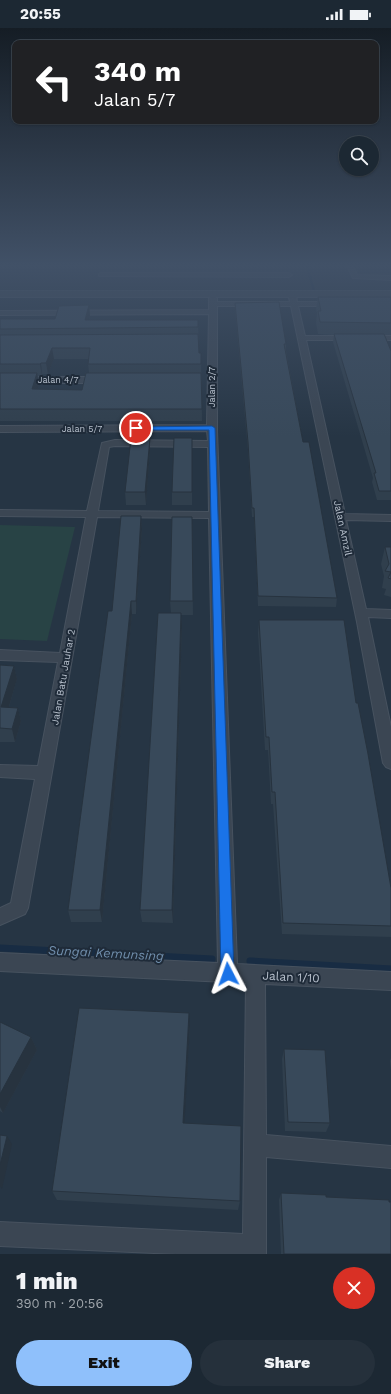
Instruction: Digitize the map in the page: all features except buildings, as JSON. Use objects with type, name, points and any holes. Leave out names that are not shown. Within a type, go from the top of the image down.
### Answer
[{"type":"street","name":"Jalan 2/7","points":[[210,323],[208,341],[208,380],[212,434],[228,974]]},
{"type":"street","name":"Jalan Amzil","points":[[298,323],[341,517],[391,764]]},
{"type":"street","points":[[301,338],[391,338]]},
{"type":"street","name":"Jalan 4/7","points":[[0,380],[110,380]]},
{"type":"street","name":"Jalan 5/7","points":[[0,429],[212,434]]},
{"type":"street","name":"Jalan Batu Jauhar 2","points":[[0,917],[19,908],[105,446],[115,443],[212,434]]},
{"type":"street","points":[[0,513],[214,515]]},
{"type":"street","points":[[341,517],[391,518]]},
{"type":"street","points":[[361,613],[391,614]]},
{"type":"street","points":[[0,655],[66,658]]},
{"type":"street","points":[[0,771],[45,773]]},
{"type":"street","name":"Jalan 1/10","points":[[0,962],[391,981]]},
{"type":"street","points":[[0,1234],[254,1250],[256,975]]},
{"type":"street","points":[[255,1145],[391,1156]]},
{"type":"green space","points":[[0,525],[75,527],[47,641],[0,639]]},
{"type":"waterway","name":"Sungai Kemunsing","points":[[0,948],[212,959]]},
{"type":"waterway","name":"Sungai Kemunsing","points":[[250,961],[391,969]]},
{"type":"route","points":[[136,428],[212,428],[226,954],[228,974]]}]
